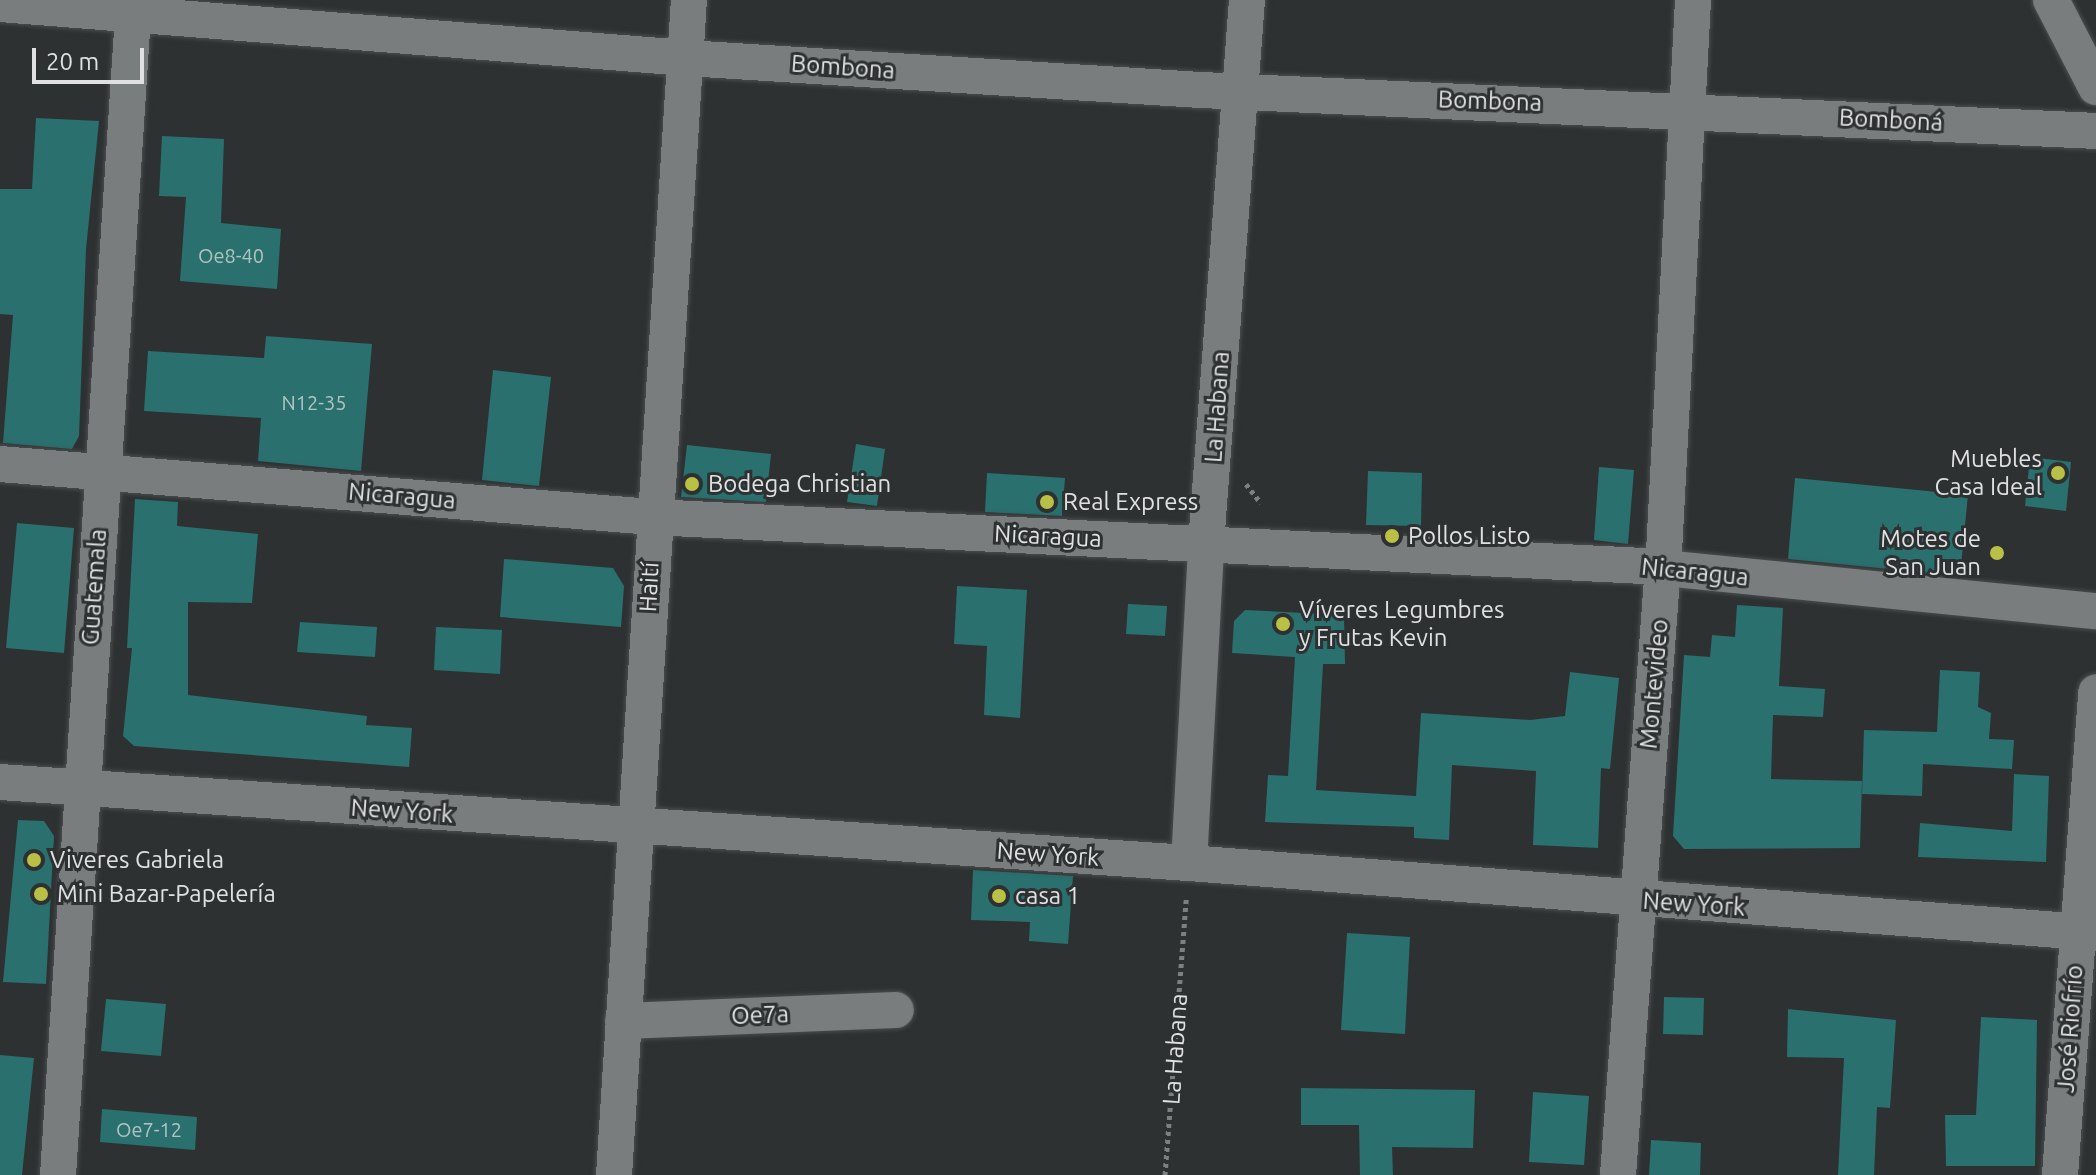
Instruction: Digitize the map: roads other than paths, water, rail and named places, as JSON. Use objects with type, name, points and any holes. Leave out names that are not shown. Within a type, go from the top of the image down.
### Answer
[{"type":"street","name":"Haití","points":[[614,1175],[652,517],[689,0]]},
{"type":"street","name":"La Habana","points":[[1188,877],[1206,544],[1247,0]]},
{"type":"street","name":"Montevideo","points":[[1618,1175],[1662,569],[1693,0]]},
{"type":"street","points":[[2051,0],[2096,87]]},
{"type":"street","name":"Bombona","points":[[0,4],[133,6],[686,58],[1242,92],[1687,109]]},
{"type":"street","name":"Guatemala","points":[[58,1175],[133,6]]},
{"type":"street","name":"Bomboná","points":[[1687,109],[2096,131]]},
{"type":"street","name":"Nicaragua","points":[[0,464],[652,517],[1662,569],[2096,611]]},
{"type":"street","name":"José Riofrío","points":[[2060,1175],[2086,932],[2096,692]]},
{"type":"street","name":"New York","points":[[0,782],[635,827],[1188,877],[1636,900],[2086,932]]},
{"type":"street","name":"Oe7a","points":[[623,1021],[896,1010]]},
{"type":"place","name":"Muebles Casa Ideal","points":[[2058,473]]},
{"type":"place","name":"Bodega Christian","points":[[692,484]]},
{"type":"place","name":"Real Express","points":[[1047,502]]},
{"type":"place","name":"Pollos Listo","points":[[1392,536]]},
{"type":"place","name":"Motes de San Juan","points":[[1997,553]]},
{"type":"place","name":"Víveres Legumbres y Frutas Kevin","points":[[1283,624]]},
{"type":"place","name":"Viveres Gabriela","points":[[34,860]]},
{"type":"place","name":"Mini Bazar-Papelería","points":[[41,894]]},
{"type":"place","name":"casa 1","points":[[999,896]]}]
